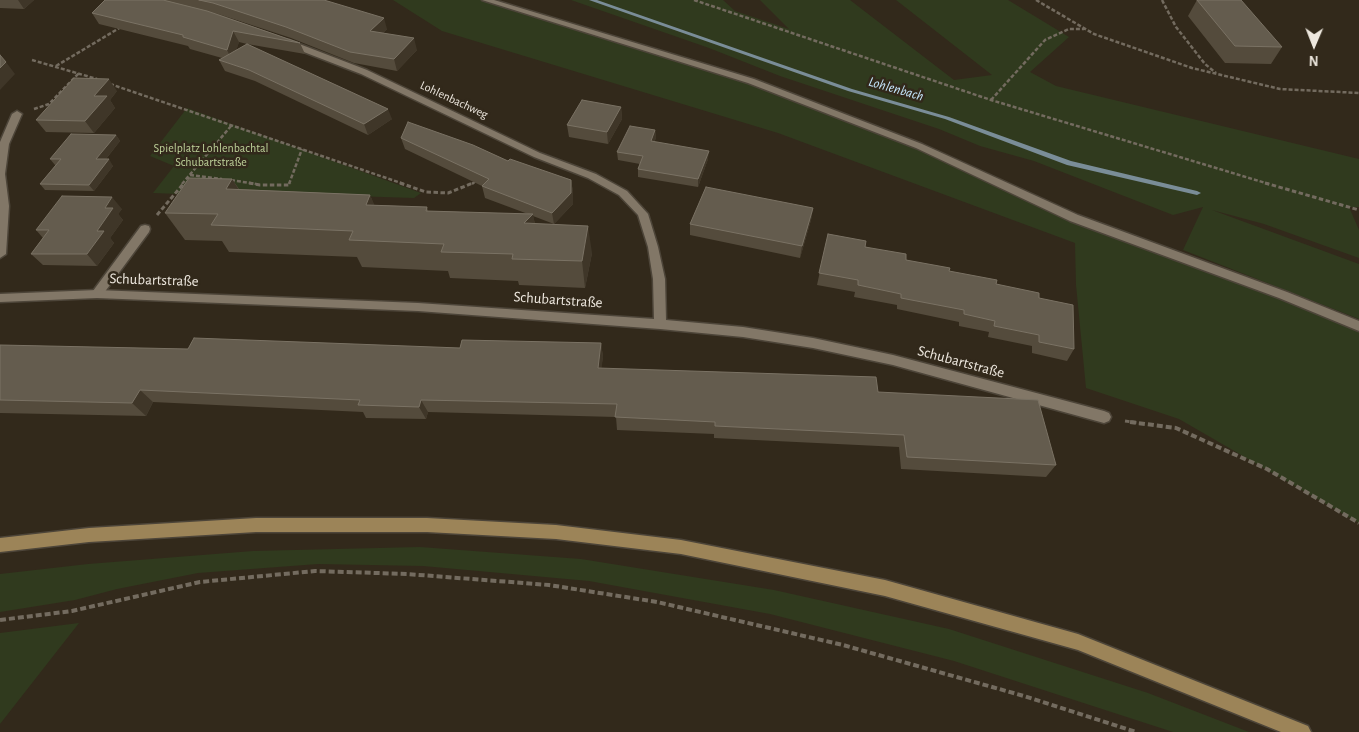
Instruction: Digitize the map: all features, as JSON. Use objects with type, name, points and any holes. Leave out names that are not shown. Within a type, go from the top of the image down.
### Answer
[{"type":"main road","points":[[0,545],[89,535],[256,526],[427,525],[556,532],[681,547],[885,588],[1078,642],[1302,732]]},
{"type":"street","points":[[486,0],[751,81],[919,146],[1074,218],[1283,295],[1359,326]]},
{"type":"street","name":"Lohlenbachweg","points":[[278,39],[364,72],[537,155],[592,176],[623,193],[643,214],[653,247],[659,279],[660,324]]},
{"type":"street","points":[[0,254],[4,206],[0,174],[4,144],[17,114]]},
{"type":"street","points":[[97,294],[145,229]]},
{"type":"street","name":"Schubartstraße","points":[[0,298],[97,294],[418,307],[660,324],[743,332],[884,358],[1104,418]]},
{"type":"path","points":[[694,0],[991,100],[1191,162],[1359,210]]},
{"type":"path","points":[[1036,0],[1094,34],[1192,68],[1280,88],[1359,93]]},
{"type":"path","points":[[1162,0],[1176,27],[1205,64],[1219,74]]},
{"type":"path","points":[[56,66],[124,25]]},
{"type":"path","points":[[991,100],[1045,40],[1070,29],[1086,29]]},
{"type":"path","points":[[32,60],[79,73],[426,192],[448,193],[471,185],[482,175]]},
{"type":"path","points":[[17,114],[50,104],[79,73]]},
{"type":"path","points":[[145,229],[231,126]]},
{"type":"path","points":[[190,175],[260,185],[289,185],[302,149]]},
{"type":"path","points":[[1104,418],[1176,428],[1267,469],[1359,522]]},
{"type":"path","points":[[0,620],[72,611],[200,582],[315,571],[407,574],[549,585],[657,602],[844,644],[1024,696],[1136,732]]},
{"type":"green space","points":[[393,0],[486,0],[751,81],[919,146],[1044,205],[1359,326],[1359,523],[1179,419],[1086,388],[1076,285],[1075,243],[778,133],[442,31]]},
{"type":"green space","points":[[571,0],[723,0],[735,11],[789,29],[760,0],[850,0],[954,80],[992,75],[896,0],[1008,0],[1069,37],[1030,72],[1056,86],[1359,159],[1359,207],[1349,207],[1359,230],[1359,258],[1264,224],[1212,210],[1359,264],[1359,319],[1183,250],[1203,207],[1173,215],[1034,161],[980,146],[939,129],[780,76],[709,48]]},
{"type":"green space","name":"Spielplatz Lohlenbachtal Schubartstraße","points":[[187,108],[421,193],[414,198],[199,191],[179,194],[153,193],[174,166],[150,156]]},
{"type":"green space","points":[[420,547],[581,559],[774,590],[949,629],[1148,693],[1249,732],[1173,732],[954,661],[770,614],[589,581],[423,566],[318,564],[198,573],[117,589],[75,600],[0,612],[0,574],[88,564],[253,551]]},
{"type":"green space","points":[[79,623],[0,724],[0,633]]},
{"type":"building","points":[[105,0],[163,0],[207,11],[300,43],[233,31],[227,50],[183,37],[183,35],[92,13]]},
{"type":"building","points":[[199,0],[324,0],[384,18],[370,31],[414,38],[394,59],[350,52],[286,27]]},
{"type":"building","points":[[1197,0],[1241,0],[1282,47],[1235,46]]},
{"type":"building","points":[[247,44],[388,109],[364,124],[249,70],[219,60]]},
{"type":"building","points":[[0,55],[6,62],[0,68]]},
{"type":"building","points":[[74,78],[109,79],[94,96],[107,96],[85,121],[36,120]]},
{"type":"building","points":[[582,100],[621,107],[607,132],[567,125]]},
{"type":"building","points":[[408,122],[473,145],[508,161],[510,159],[571,180],[571,193],[552,213],[482,186],[489,179],[401,138]]},
{"type":"building","points":[[630,126],[655,130],[651,141],[709,151],[698,179],[638,169],[643,156],[617,152]]},
{"type":"building","points":[[71,134],[116,135],[96,159],[109,159],[89,185],[40,184],[61,159],[50,159]]},
{"type":"building","points":[[189,178],[232,179],[226,189],[370,195],[366,205],[427,207],[426,211],[533,214],[524,223],[588,226],[582,261],[512,259],[513,254],[441,252],[444,244],[349,240],[353,231],[211,225],[218,214],[165,213]]},
{"type":"building","points":[[706,187],[813,208],[802,246],[690,224]]},
{"type":"building","points":[[62,196],[112,197],[105,208],[113,208],[97,231],[104,231],[87,254],[31,254],[49,230],[36,230]]},
{"type":"building","points":[[828,234],[866,241],[865,247],[906,254],[906,260],[950,268],[949,271],[997,280],[996,284],[1039,293],[1039,298],[1073,305],[1074,349],[1039,342],[1039,335],[994,326],[995,321],[964,314],[964,310],[901,298],[901,294],[858,285],[858,280],[819,273]]},
{"type":"building","points":[[194,338],[460,348],[462,340],[601,343],[598,368],[876,377],[878,392],[1038,400],[1056,465],[907,457],[904,435],[715,426],[715,422],[615,417],[617,404],[421,400],[419,407],[358,405],[360,400],[140,390],[132,403],[0,400],[0,345],[188,349]]},
{"type":"waterway","name":"Lohlenbach","points":[[592,0],[850,90],[947,118],[1069,163],[1197,193]]}]
